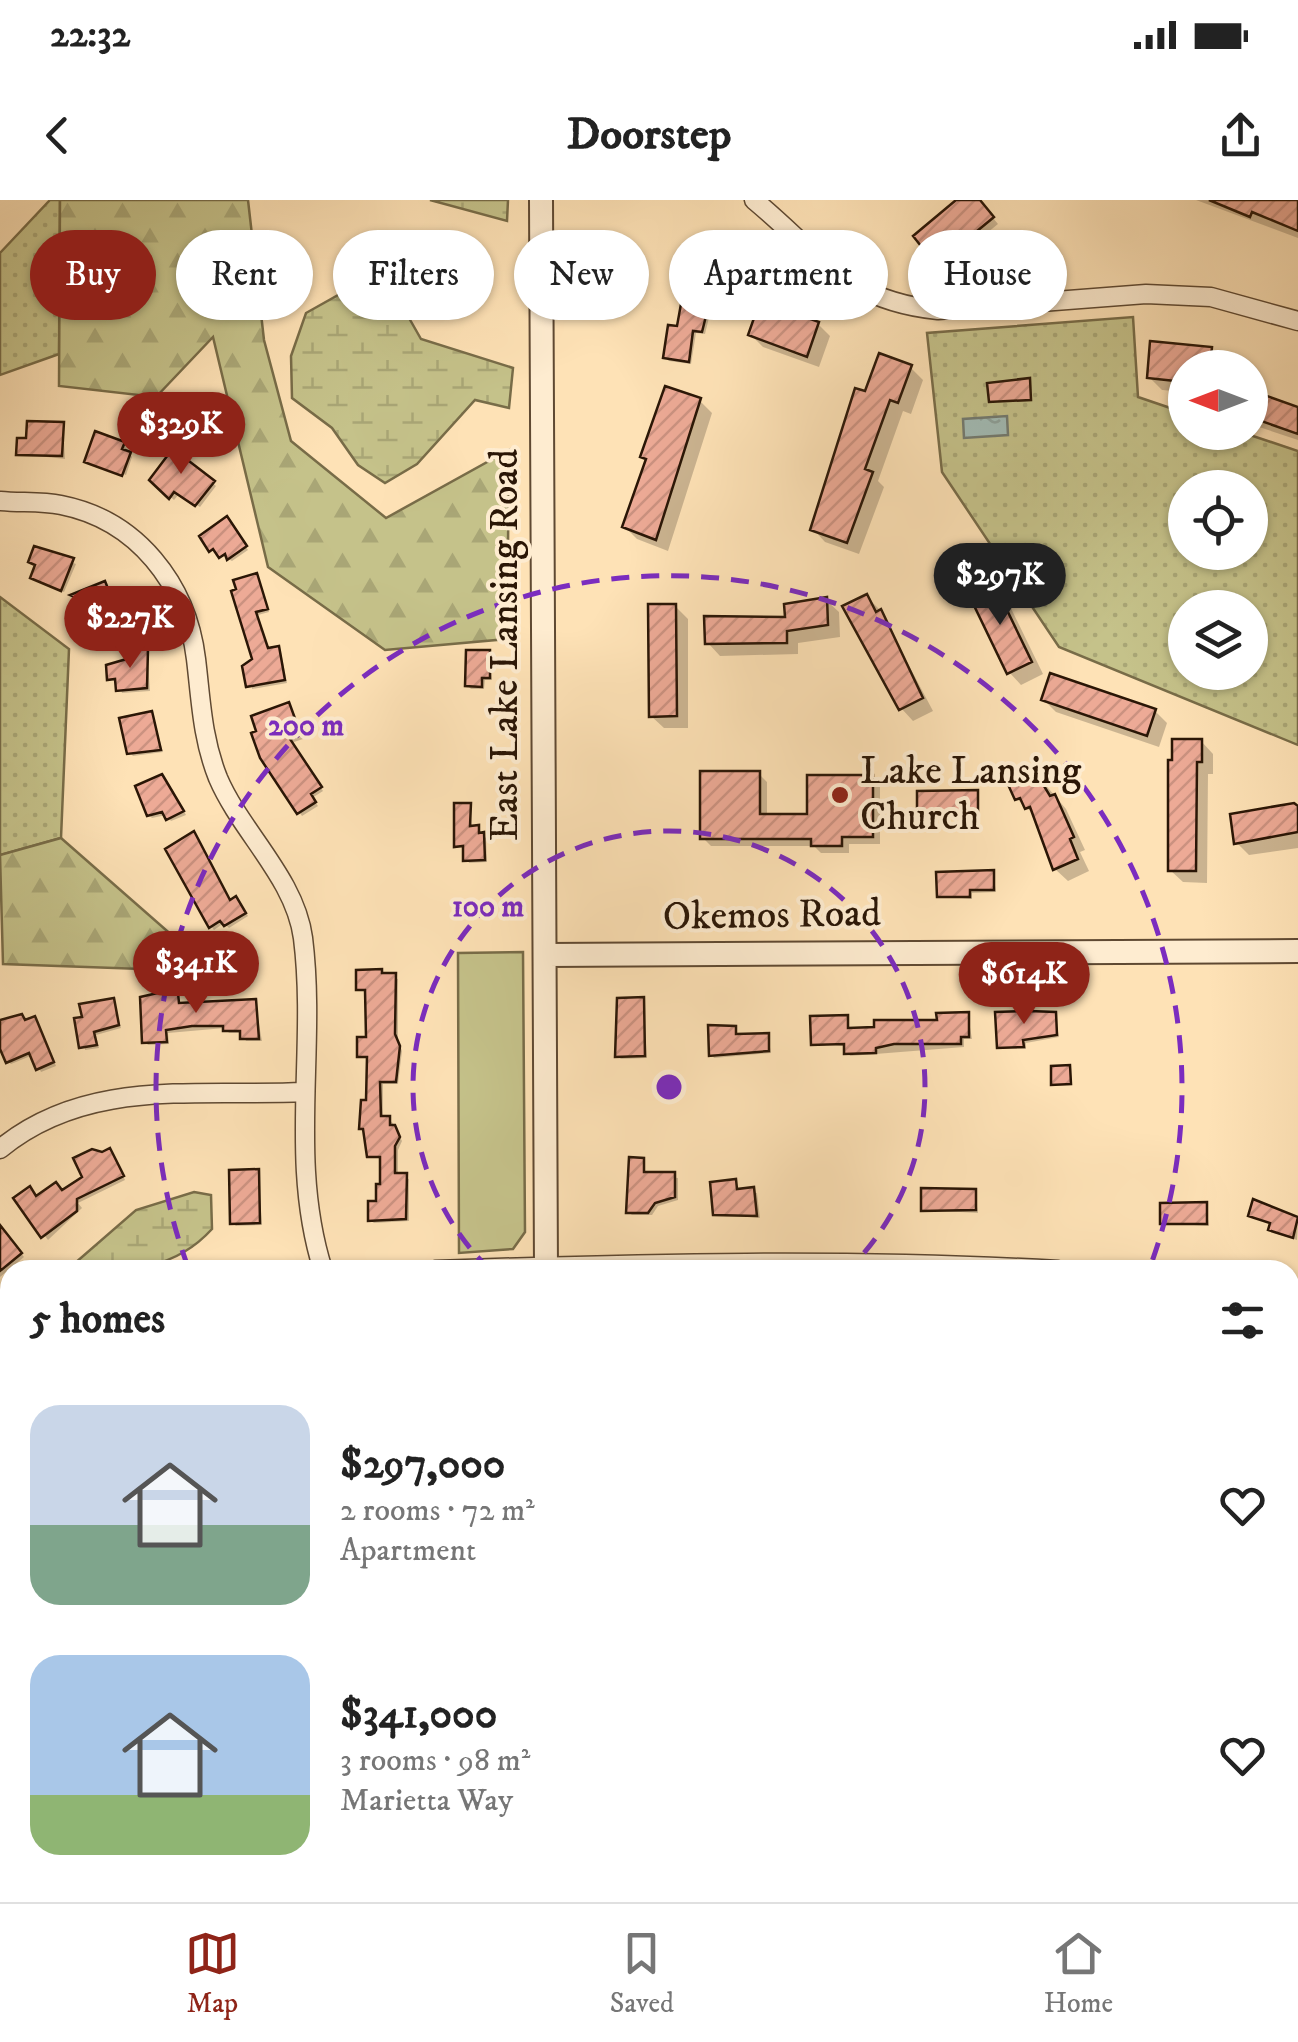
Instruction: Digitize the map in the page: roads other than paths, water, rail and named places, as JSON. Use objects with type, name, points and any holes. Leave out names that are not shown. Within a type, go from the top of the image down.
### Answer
[{"type":"street","name":"East Lake Lansing Road","points":[[541,200],[546,1260]]},
{"type":"street","points":[[754,200],[857,289],[906,307],[938,310],[1146,294],[1210,298],[1298,321]]},
{"type":"street","points":[[0,501],[56,504],[104,519],[147,552],[178,593],[189,619],[208,750],[232,806],[300,918],[307,1209],[321,1260]]},
{"type":"street","name":"Okemos Road","points":[[546,955],[1298,951]]},
{"type":"street","points":[[0,1148],[50,1114],[86,1102],[125,1096],[304,1092]]},
{"type":"water","points":[[1007,416],[1008,435],[964,438],[963,419]]},
{"type":"place","name":"Lake Lansing Church","points":[[840,795]]}]
